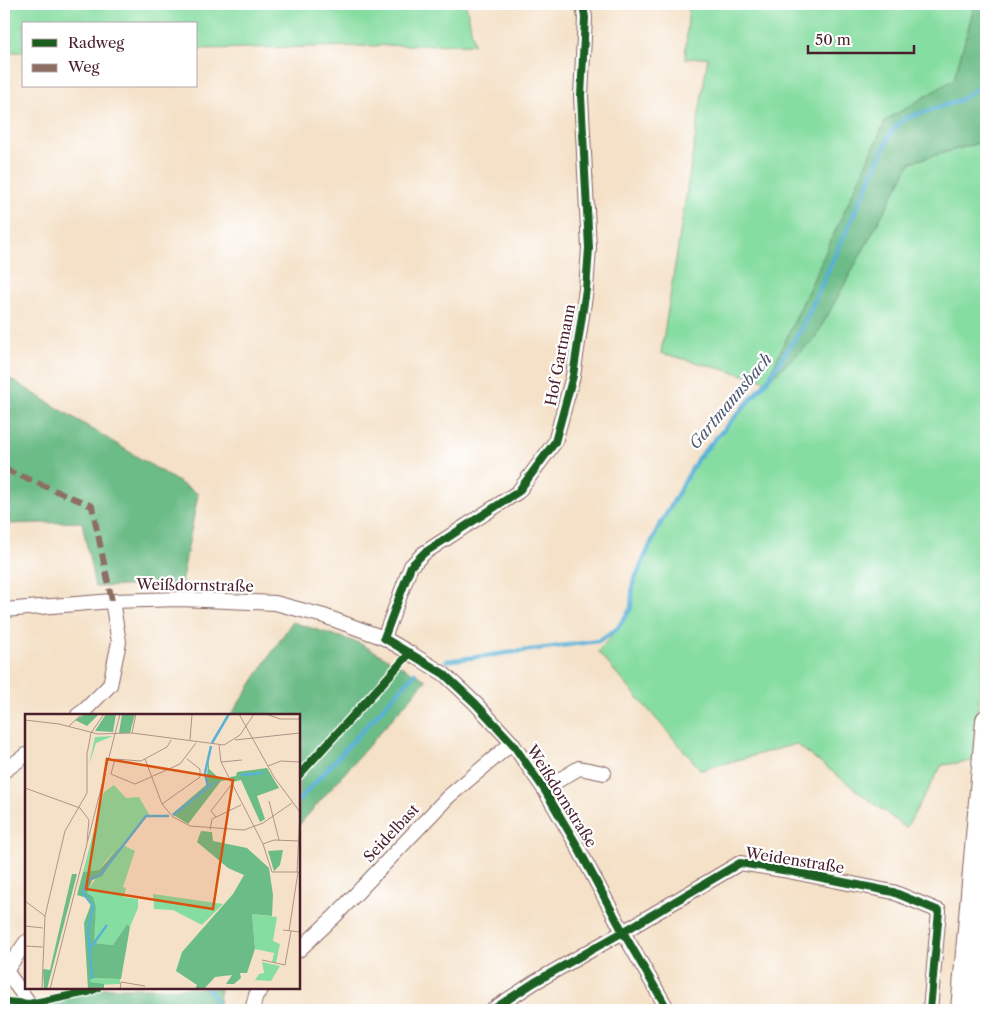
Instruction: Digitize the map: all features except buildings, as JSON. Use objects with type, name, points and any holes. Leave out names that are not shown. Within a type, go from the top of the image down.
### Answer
[{"type":"highway","points":[[961,1010],[986,720]]},
{"type":"highway","points":[[977,1010],[986,910]]},
{"type":"street","name":"Hof Gartmann","points":[[384,638],[411,566],[424,553],[518,492],[555,442],[572,376],[586,289],[589,248],[581,96],[585,18],[583,4]]},
{"type":"street","name":"Weißdornstraße","points":[[4,610],[112,600],[180,598],[275,604],[324,616],[384,638],[444,674],[475,703],[512,743],[544,790],[668,1010]]},
{"type":"street","points":[[85,714],[110,684],[119,642],[112,600]]},
{"type":"street","name":"Seidelbast","points":[[300,949],[335,916],[448,797],[512,743]]},
{"type":"street","points":[[4,771],[25,756]]},
{"type":"street","points":[[544,790],[579,768],[604,773]]},
{"type":"street","name":"Weidenstraße","points":[[492,1010],[542,978],[740,862],[893,892],[939,911],[930,1010]]},
{"type":"street","points":[[25,943],[5,970],[34,1010]]},
{"type":"street","points":[[252,1010],[256,995],[261,989]]},
{"type":"green space","points":[[4,4],[466,4],[474,44],[198,49],[198,22],[22,22],[22,52],[4,52]]},
{"type":"green space","points":[[689,4],[975,4],[954,80],[886,120],[768,379],[814,340],[911,162],[986,141],[986,628],[973,761],[942,765],[906,828],[796,744],[701,770],[598,652],[631,608],[633,583],[657,530],[698,458],[767,381],[661,353],[708,57],[685,59]]},
{"type":"green space","points":[[975,4],[986,4],[986,141],[911,162],[814,340],[767,381],[886,120],[954,79]]},
{"type":"green space","points":[[4,375],[198,494],[181,584],[95,587],[82,522],[4,524]]},
{"type":"green space","points":[[292,622],[359,643],[426,680],[300,824],[300,714],[232,714]]},
{"type":"green space","points":[[87,989],[220,990],[219,1010],[112,1010],[99,1005],[90,1010],[53,1010],[49,1006],[59,996]]},
{"type":"green space","points":[[7,996],[16,1010],[4,1010],[4,998]]},
{"type":"waterway","name":"Gartmannsbach","points":[[446,661],[598,641],[617,629],[631,608],[633,583],[657,530],[698,458],[767,381],[802,328],[892,131],[904,119],[960,100],[980,86],[986,75]]},
{"type":"waterway","name":"Gartmannsbach","points":[[300,799],[415,673]]},
{"type":"waterway","name":"Gartmannsbach","points":[[209,989],[215,1001],[217,1010]]},
{"type":"marked path","points":[[4,469],[92,506],[112,601]]},
{"type":"cycle path","points":[[583,4],[585,18],[581,96],[589,248],[586,289],[573,376],[555,442],[518,492],[424,553],[411,566],[384,638],[444,674],[475,703],[512,743],[544,789],[575,842],[623,932],[668,1010]]},
{"type":"cycle path","points":[[300,774],[410,653]]},
{"type":"cycle path","points":[[492,1010],[535,982],[740,863],[893,892],[939,911],[930,1010]]},
{"type":"cycle path","points":[[4,1004],[7,1002],[29,1004],[95,989]]}]
